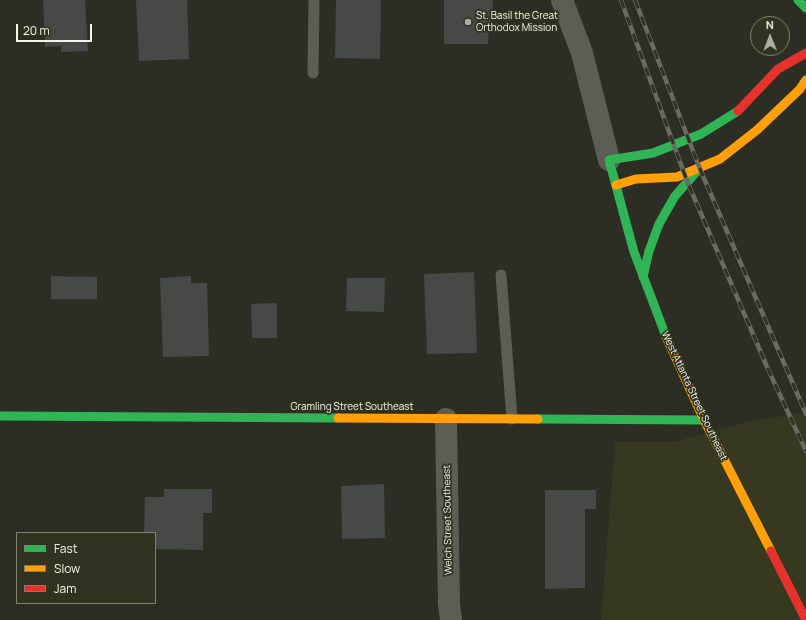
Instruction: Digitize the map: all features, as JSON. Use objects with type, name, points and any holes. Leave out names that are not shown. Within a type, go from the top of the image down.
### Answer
[{"type":"street","name":"West Atlanta Street Southeast","points":[[562,0],[582,53],[626,225],[643,277],[673,355],[704,420],[806,620]]},
{"type":"street","points":[[798,0],[806,8]]},
{"type":"street","points":[[609,160],[653,153],[701,134],[737,112],[759,91],[778,69],[806,53]]},
{"type":"street","points":[[616,185],[636,179],[677,177],[700,169],[720,159],[757,130],[800,89],[806,80]]},
{"type":"street","points":[[643,277],[649,251],[657,228],[675,196],[687,181],[700,169]]},
{"type":"street","name":"Gramling Street Southeast","points":[[0,416],[704,420]]},
{"type":"street","name":"Welch Street Southeast","points":[[446,419],[449,604],[451,620]]},
{"type":"lane","points":[[313,72],[314,0]]},
{"type":"lane","points":[[500,275],[512,419]]},
{"type":"shaded area","points":[[806,412],[806,620],[601,620],[615,442],[674,442],[747,422]]},
{"type":"building","points":[[43,0],[85,0],[88,51],[61,52],[61,46],[45,47]]},
{"type":"building","points":[[136,0],[187,0],[189,59],[139,61]]},
{"type":"building","points":[[336,0],[381,0],[380,59],[335,58]]},
{"type":"building","name":"St. Basil the Great Orthodox Mission","points":[[444,0],[493,0],[492,27],[489,27],[488,44],[444,44]]},
{"type":"building","points":[[474,272],[477,353],[427,354],[424,274]]},
{"type":"building","points":[[51,276],[97,277],[97,299],[51,299]]},
{"type":"building","points":[[191,276],[191,283],[207,283],[209,356],[163,357],[160,278]]},
{"type":"building","points":[[347,278],[385,278],[384,312],[346,311]]},
{"type":"building","points":[[277,303],[277,338],[252,338],[251,304]]},
{"type":"building","points":[[384,484],[385,538],[342,539],[341,486]]},
{"type":"building","points":[[164,489],[212,489],[212,513],[203,513],[203,550],[156,549],[156,532],[144,532],[145,497],[164,497]]},
{"type":"building","points":[[545,490],[596,490],[596,509],[585,509],[585,588],[545,589]]},
{"type":"railway","points":[[621,0],[687,181],[768,369],[806,451]]},
{"type":"railway","points":[[635,0],[700,169],[806,414]]},
{"type":"traffic: fast","points":[[798,0],[806,8]]},
{"type":"traffic: fast","points":[[667,339],[634,252],[609,160],[653,153],[701,134],[738,111]]},
{"type":"traffic: fast","points":[[643,277],[649,251],[659,224],[675,196],[698,170]]},
{"type":"traffic: fast","points":[[0,416],[338,418]]},
{"type":"traffic: fast","points":[[538,419],[704,420]]},
{"type":"traffic: slow","points":[[616,185],[636,179],[677,177],[720,159],[757,130],[800,89],[806,80]]},
{"type":"traffic: slow","points":[[667,339],[704,420],[771,551]]},
{"type":"traffic: slow","points":[[338,418],[538,419]]},
{"type":"traffic: jam","points":[[738,111],[778,69],[806,53]]},
{"type":"traffic: jam","points":[[771,551],[806,620]]},
{"type":"place","name":"St. Basil the Great Orthodox Mission","points":[[468,22]]}]
